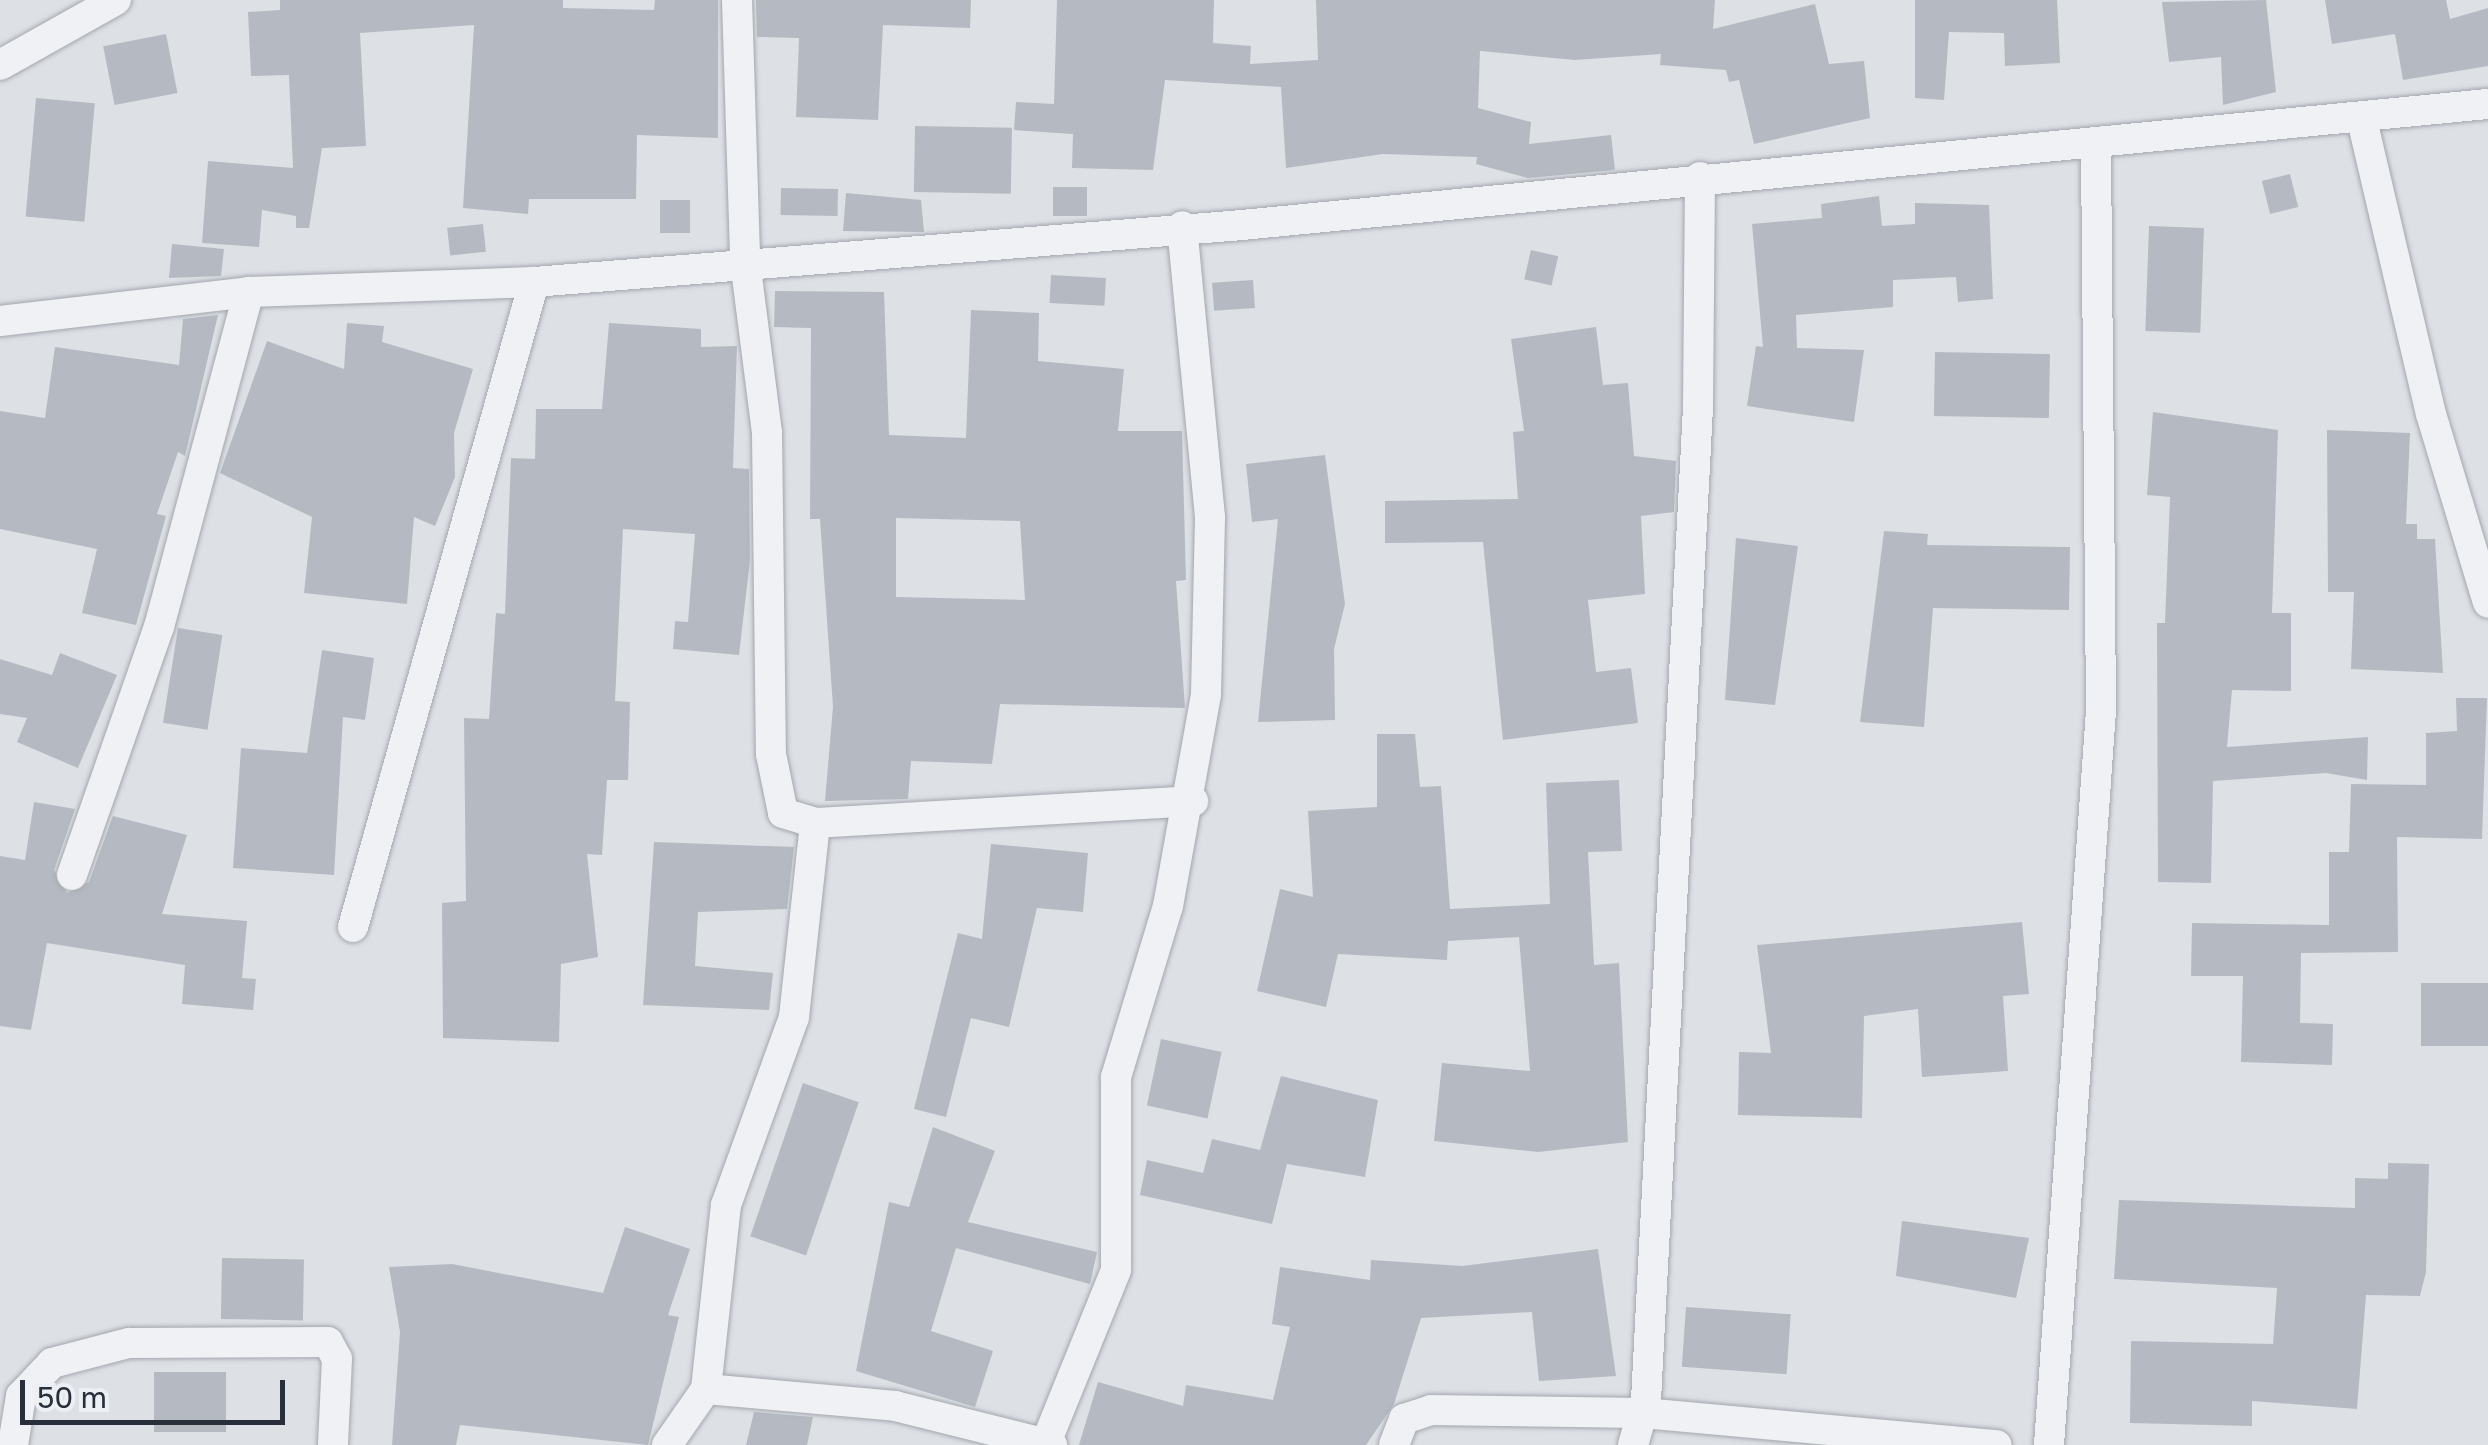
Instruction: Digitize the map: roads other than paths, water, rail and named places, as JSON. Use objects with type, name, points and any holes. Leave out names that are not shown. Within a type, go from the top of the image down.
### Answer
[{"type":"street","points":[[0,65],[116,0]]},
{"type":"street","points":[[737,0],[745,261],[768,432],[774,794],[783,813],[815,823],[1193,800]]},
{"type":"street","points":[[0,321],[248,292],[534,282],[1182,226],[2362,120],[2488,104]]},
{"type":"street","points":[[2362,120],[2430,414],[2488,603]]},
{"type":"street","points":[[2049,1445],[2100,710],[2096,143]]},
{"type":"street","points":[[1633,1445],[1643,1413],[1698,406],[1700,177]]},
{"type":"street","points":[[706,1389],[894,1406],[1048,1443],[1116,1270],[1116,1077],[1193,800],[1206,694],[1210,517],[1182,226]]},
{"type":"street","points":[[354,928],[534,282]]},
{"type":"street","points":[[72,874],[159,626],[248,292]]},
{"type":"street","points":[[667,1445],[706,1389],[726,1205],[794,1017],[815,823]]},
{"type":"street","points":[[12,1445],[21,1396],[52,1363],[129,1343],[328,1342],[337,1359],[332,1445]]},
{"type":"street","points":[[1394,1445],[1404,1419],[1431,1410],[1643,1413],[1996,1445]]}]
